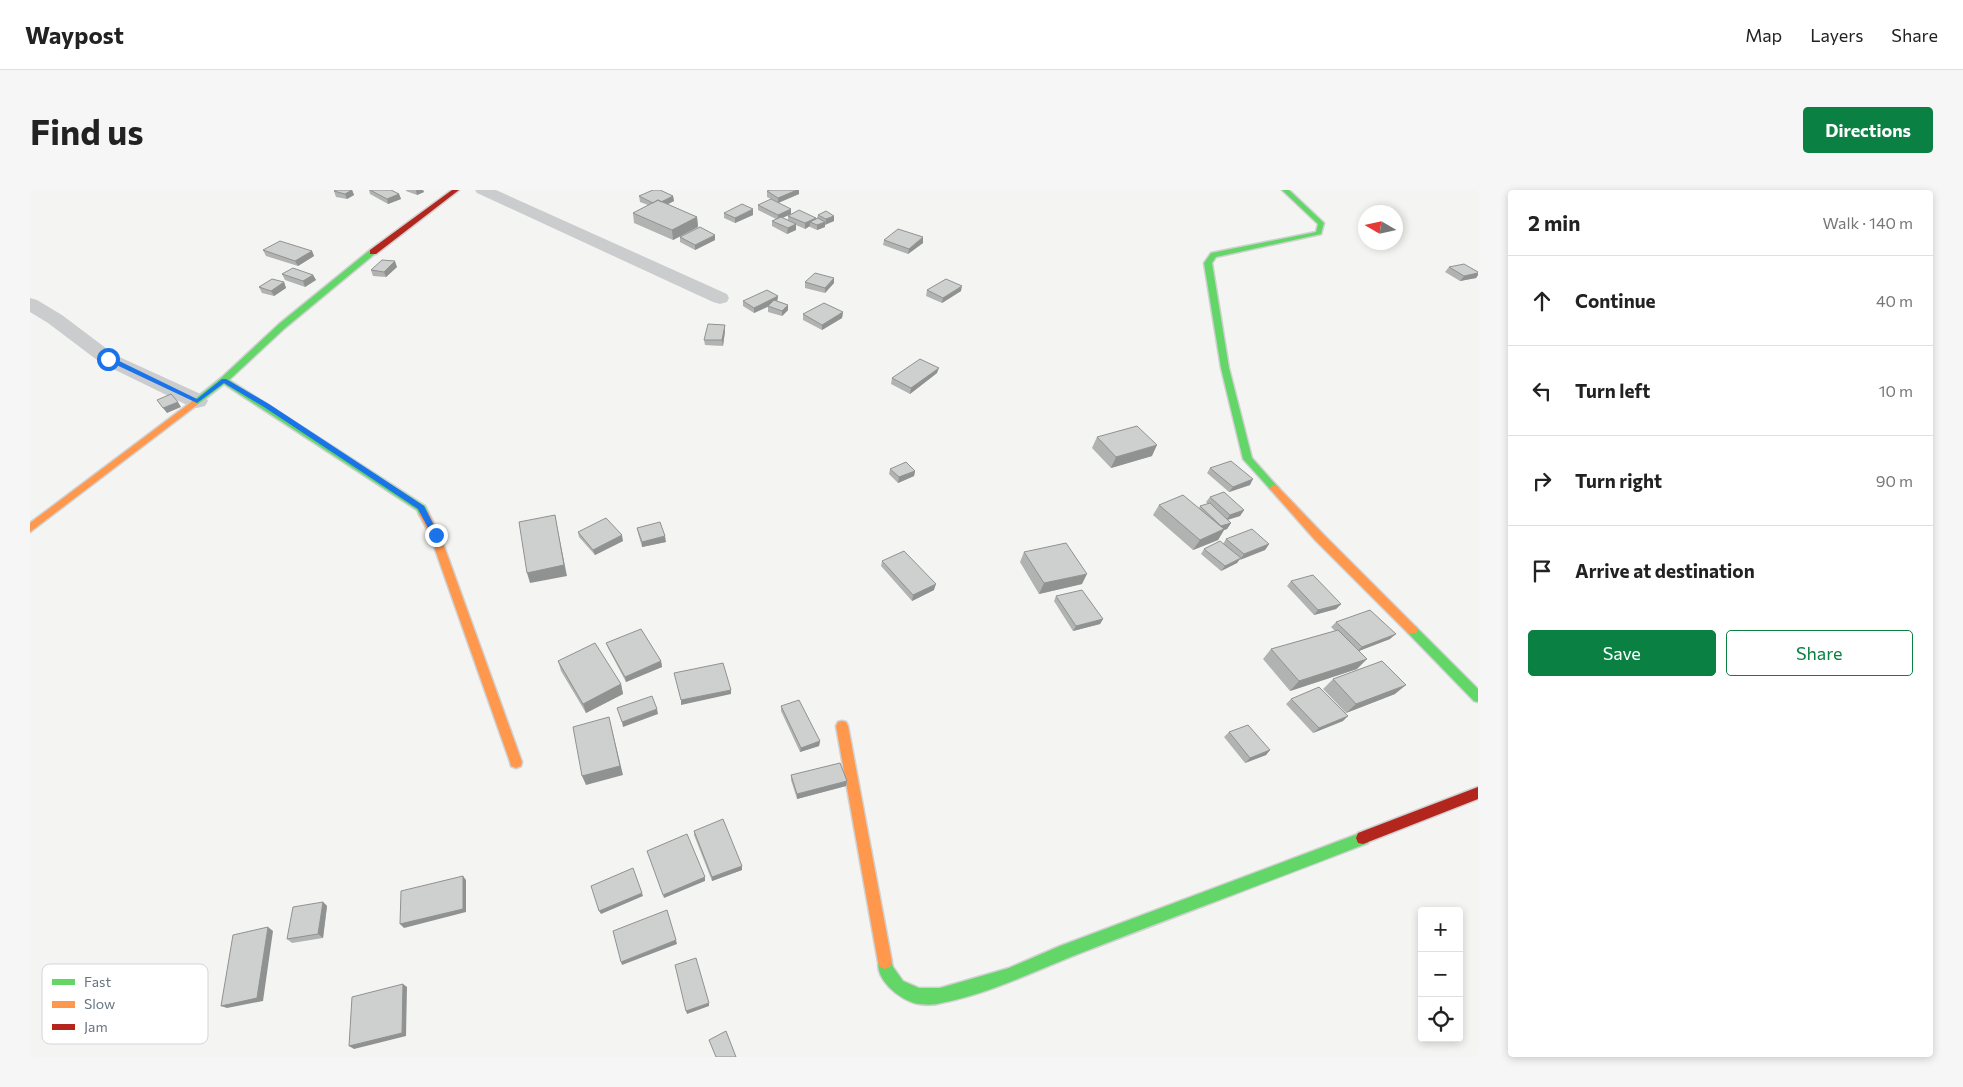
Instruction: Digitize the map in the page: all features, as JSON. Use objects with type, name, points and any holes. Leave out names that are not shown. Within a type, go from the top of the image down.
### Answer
[{"type":"street","points":[[30,528],[224,380],[282,326],[345,273],[456,190]]},
{"type":"street","points":[[483,190],[720,298]]},
{"type":"street","points":[[1285,190],[1322,224],[1320,233],[1214,255],[1208,263],[1225,368],[1248,459],[1320,538],[1478,697]]},
{"type":"street","points":[[30,304],[55,319],[108,359],[197,401]]},
{"type":"street","points":[[224,380],[421,508],[436,535],[516,762]]},
{"type":"street","points":[[842,726],[886,970],[898,986],[918,996],[940,996],[1010,975],[1060,953],[1237,887],[1478,793]]},
{"type":"building","points":[[352,190],[345,194],[334,191]]},
{"type":"building","points":[[370,190],[391,190],[399,194],[387,199]]},
{"type":"building","points":[[653,190],[660,190],[673,196],[661,202],[658,200],[653,203],[639,196]]},
{"type":"building","points":[[797,190],[778,198],[767,191]]},
{"type":"building","points":[[771,199],[791,209],[778,215],[758,205]]},
{"type":"building","points":[[658,200],[697,217],[672,230],[633,213]]},
{"type":"building","points":[[742,204],[753,209],[735,218],[724,213]]},
{"type":"building","points":[[799,210],[816,218],[805,223],[788,216]]},
{"type":"building","points":[[826,211],[834,216],[826,219],[818,215]]},
{"type":"building","points":[[781,217],[796,224],[788,228],[772,221]]},
{"type":"building","points":[[818,218],[825,222],[817,225],[810,222]]},
{"type":"building","points":[[700,227],[715,235],[695,245],[680,237]]},
{"type":"building","points":[[898,229],[923,237],[909,249],[884,240]]},
{"type":"building","points":[[280,241],[312,251],[295,261],[263,250]]},
{"type":"building","points":[[382,260],[395,261],[384,272],[371,270]]},
{"type":"building","points":[[1464,264],[1478,273],[1464,276],[1449,267]]},
{"type":"building","points":[[293,268],[313,275],[303,281],[282,274]]},
{"type":"building","points":[[815,273],[834,278],[825,288],[805,282]]},
{"type":"building","points":[[272,279],[284,282],[271,291],[259,287]]},
{"type":"building","points":[[946,279],[962,286],[943,298],[927,290]]},
{"type":"building","points":[[767,290],[778,296],[754,308],[743,301]]},
{"type":"building","points":[[774,300],[788,305],[782,311],[768,306]]},
{"type":"building","points":[[824,303],[843,312],[822,325],[803,314]]},
{"type":"building","points":[[708,324],[725,325],[722,340],[704,340]]},
{"type":"building","points":[[920,359],[939,368],[911,388],[892,378]]},
{"type":"building","points":[[171,394],[178,402],[163,408],[157,400]]},
{"type":"building","points":[[1137,426],[1157,445],[1116,457],[1097,437]]},
{"type":"building","points":[[1231,461],[1253,479],[1233,487],[1210,468]]},
{"type":"building","points":[[906,462],[915,471],[899,477],[890,469]]},
{"type":"building","points":[[1224,492],[1244,510],[1230,515],[1210,497]]},
{"type":"building","points":[[1183,495],[1224,529],[1200,540],[1159,505]]},
{"type":"building","points":[[1210,503],[1231,523],[1221,526],[1200,506]]},
{"type":"building","points":[[555,515],[564,565],[527,573],[519,522]]},
{"type":"building","points":[[606,518],[622,535],[593,550],[578,532]]},
{"type":"building","points":[[660,522],[665,536],[642,542],[637,528]]},
{"type":"building","points":[[1252,529],[1269,544],[1244,554],[1226,539]]},
{"type":"building","points":[[1220,541],[1241,558],[1225,566],[1204,549]]},
{"type":"building","points":[[1066,543],[1087,574],[1044,583],[1024,552]]},
{"type":"building","points":[[904,551],[936,584],[913,595],[882,561]]},
{"type":"building","points":[[1313,575],[1341,604],[1318,610],[1291,581]]},
{"type":"building","points":[[1082,590],[1103,619],[1076,626],[1056,596]]},
{"type":"building","points":[[1370,610],[1396,634],[1362,647],[1336,622]]},
{"type":"building","points":[[641,629],[661,661],[625,677],[606,643]]},
{"type":"building","points":[[1338,630],[1367,659],[1299,681],[1271,649]]},
{"type":"building","points":[[595,643],[621,684],[583,704],[558,661]]},
{"type":"building","points":[[1382,661],[1406,685],[1356,704],[1333,679]]},
{"type":"building","points":[[723,663],[731,690],[681,700],[674,673]]},
{"type":"building","points":[[1319,687],[1348,716],[1319,728],[1291,699]]},
{"type":"building","points":[[652,696],[657,709],[622,722],[617,708]]},
{"type":"building","points":[[799,700],[820,741],[801,748],[781,706]]},
{"type":"building","points":[[609,717],[620,766],[582,776],[573,727]]},
{"type":"building","points":[[1248,725],[1270,750],[1250,758],[1229,732]]},
{"type":"building","points":[[840,763],[847,781],[797,794],[791,775]]},
{"type":"building","points":[[723,819],[742,866],[712,877],[694,831]]},
{"type":"building","points":[[687,834],[705,877],[663,895],[647,851]]},
{"type":"building","points":[[633,868],[642,893],[599,911],[591,886]]},
{"type":"building","points":[[463,876],[463,909],[400,924],[401,891]]},
{"type":"building","points":[[323,902],[318,934],[287,939],[293,907]]},
{"type":"building","points":[[667,910],[676,940],[621,962],[613,931]]},
{"type":"building","points":[[268,927],[257,998],[221,1006],[233,935]]},
{"type":"building","points":[[696,958],[709,1003],[686,1011],[675,965]]},
{"type":"building","points":[[403,984],[402,1033],[349,1046],[352,997]]},
{"type":"building","points":[[726,1031],[736,1057],[716,1057],[709,1040]]},
{"type":"traffic: fast","points":[[1274,488],[1248,459],[1225,368],[1208,263],[1214,255],[1319,233],[1322,224],[1285,190]]},
{"type":"traffic: fast","points":[[194,403],[224,380],[282,326],[373,252]]},
{"type":"traffic: fast","points":[[224,380],[421,508],[424,514]]},
{"type":"traffic: fast","points":[[1412,630],[1478,697]]},
{"type":"traffic: fast","points":[[885,962],[886,970],[898,986],[918,996],[940,996],[1010,975],[1060,953],[1363,838]]},
{"type":"traffic: slow","points":[[30,528],[194,403]]},
{"type":"traffic: slow","points":[[1274,488],[1320,538],[1412,630]]},
{"type":"traffic: slow","points":[[424,514],[435,535],[516,762]]},
{"type":"traffic: slow","points":[[842,726],[885,962]]},
{"type":"traffic: jam","points":[[373,252],[456,190]]},
{"type":"traffic: jam","points":[[1363,838],[1478,793]]},
{"type":"route","points":[[108,359],[197,401],[224,380],[421,508],[436,535]]}]
